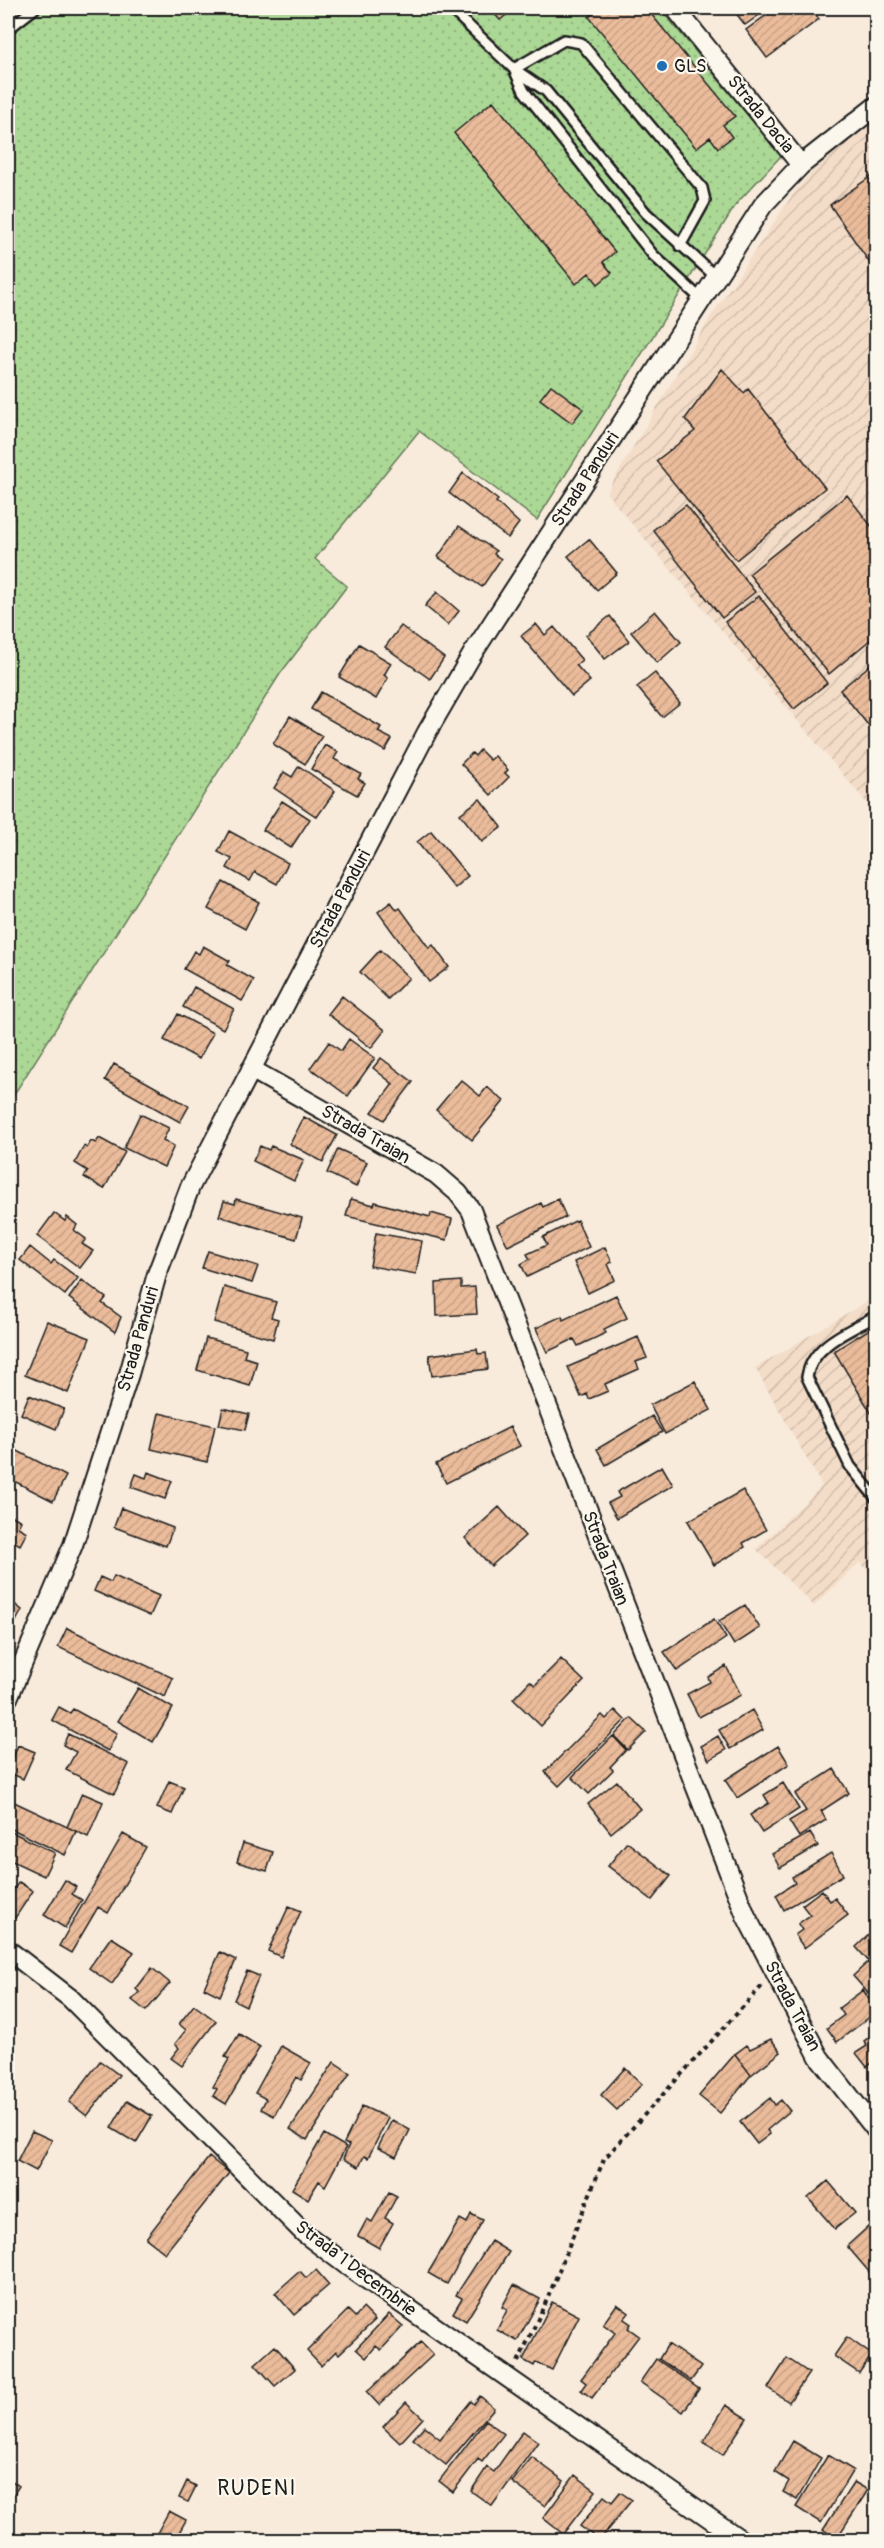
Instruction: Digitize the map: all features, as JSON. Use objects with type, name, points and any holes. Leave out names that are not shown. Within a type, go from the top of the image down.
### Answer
[{"type":"street","name":"Strada Dacia","points":[[675,8],[801,165]]},
{"type":"street","name":"Strada Panduri","points":[[8,1698],[73,1545],[102,1461],[171,1231],[190,1187],[427,732],[473,653],[763,205],[801,165],[876,106]]},
{"type":"street","name":"Strada Traian","points":[[251,1069],[436,1174],[458,1193],[471,1210],[720,1855],[746,1916],[819,2057],[876,2130]]},
{"type":"street","name":"Strada 1 Decembrie","points":[[8,1950],[70,1998],[304,2233],[741,2541]]},
{"type":"lane","points":[[8,29],[35,8]]},
{"type":"lane","points":[[450,8],[513,69],[546,91],[646,213],[715,276]]},
{"type":"lane","points":[[513,69],[564,40],[581,43],[702,188],[705,201],[680,246]]},
{"type":"lane","points":[[513,69],[524,91],[653,255],[701,299]]},
{"type":"lane","points":[[876,1316],[819,1350],[812,1361],[807,1377],[850,1466],[876,1498]]},
{"type":"path","points":[[510,2379],[549,2295],[604,2159],[774,1972]]},
{"type":"shaded area","points":[[876,117],[876,814],[606,493],[708,321],[795,191],[820,163]]},
{"type":"shaded area","points":[[876,1296],[876,1580],[860,1562],[814,1606],[756,1549],[822,1486],[755,1368]]},
{"type":"green space","points":[[8,8],[660,8],[781,156],[737,203],[537,520],[419,431],[315,559],[347,586],[280,674],[8,1104]]},
{"type":"building","points":[[489,8],[515,8],[500,20]]},
{"type":"building","name":"GLS","points":[[601,8],[646,8],[735,116],[723,125],[732,137],[718,148],[710,137],[696,148],[589,17]]},
{"type":"building","points":[[732,8],[769,8],[745,25]]},
{"type":"building","points":[[776,8],[811,8],[819,19],[767,58],[746,30]]},
{"type":"building","points":[[493,101],[615,252],[603,262],[612,273],[598,284],[589,273],[576,284],[454,133]]},
{"type":"building","points":[[876,173],[876,272],[830,205]]},
{"type":"building","points":[[722,369],[744,393],[748,389],[825,488],[736,560],[656,461],[695,431],[685,419]]},
{"type":"building","points":[[551,385],[583,409],[572,423],[540,399]]},
{"type":"building","points":[[463,473],[498,500],[496,502],[519,523],[508,538],[449,493]]},
{"type":"building","points":[[847,495],[876,532],[876,635],[829,674],[749,574]]},
{"type":"building","points":[[686,505],[755,592],[722,618],[653,530]]},
{"type":"building","points":[[459,526],[496,551],[494,554],[501,559],[482,587],[438,557]]},
{"type":"building","points":[[589,539],[617,573],[597,590],[568,556]]},
{"type":"building","points":[[437,592],[459,611],[448,625],[425,606]]},
{"type":"building","points":[[759,596],[827,683],[794,709],[725,622]]},
{"type":"building","points":[[655,611],[681,642],[657,663],[631,632]]},
{"type":"building","points":[[610,616],[629,641],[605,659],[586,635]]},
{"type":"building","points":[[536,624],[545,635],[554,627],[582,660],[576,665],[590,681],[572,696],[521,636]]},
{"type":"building","points":[[401,626],[444,658],[430,679],[385,647]]},
{"type":"building","points":[[359,644],[391,663],[384,675],[388,678],[376,699],[339,677]]},
{"type":"building","points":[[876,660],[876,735],[840,690]]},
{"type":"building","points":[[655,673],[680,703],[662,717],[637,687]]},
{"type":"building","points":[[321,692],[381,727],[378,732],[392,739],[385,751],[311,709]]},
{"type":"building","points":[[290,716],[322,736],[305,764],[273,744]]},
{"type":"building","points":[[325,745],[338,752],[334,759],[361,774],[358,779],[365,783],[357,795],[311,769]]},
{"type":"building","points":[[480,750],[490,760],[495,756],[508,770],[505,773],[509,777],[491,795],[461,764],[472,753],[475,756]]},
{"type":"building","points":[[299,766],[335,791],[317,817],[274,788],[284,772],[292,777]]},
{"type":"building","points":[[480,799],[502,827],[482,842],[460,814]]},
{"type":"building","points":[[282,801],[310,819],[291,848],[263,830]]},
{"type":"building","points":[[229,831],[288,863],[277,884],[255,872],[250,881],[227,868],[232,859],[218,852]]},
{"type":"building","points":[[431,831],[468,876],[454,888],[417,842]]},
{"type":"building","points":[[223,882],[259,902],[245,929],[208,909]]},
{"type":"building","points":[[391,902],[397,910],[400,908],[429,948],[433,945],[449,967],[429,982],[378,912]]},
{"type":"building","points":[[203,946],[230,961],[227,965],[254,980],[242,1001],[184,969],[194,951],[199,954]]},
{"type":"building","points":[[380,950],[409,978],[388,999],[360,972]]},
{"type":"building","points":[[194,987],[234,1009],[223,1029],[183,1007]]},
{"type":"building","points":[[342,996],[385,1030],[371,1048],[328,1014]]},
{"type":"building","points":[[178,1014],[213,1033],[199,1059],[164,1040]]},
{"type":"building","points":[[349,1039],[375,1058],[348,1096],[310,1068],[329,1042],[341,1051]]},
{"type":"building","points":[[381,1058],[413,1082],[384,1120],[372,1112],[393,1084],[373,1068]]},
{"type":"building","points":[[114,1064],[189,1106],[180,1122],[105,1080]]},
{"type":"building","points":[[461,1080],[480,1096],[487,1087],[504,1101],[472,1140],[436,1110]]},
{"type":"building","points":[[140,1114],[169,1128],[163,1140],[174,1146],[164,1167],[124,1148]]},
{"type":"building","points":[[304,1117],[337,1135],[323,1162],[290,1144]]},
{"type":"building","points":[[99,1138],[125,1152],[104,1189],[84,1177],[88,1171],[75,1163],[84,1146],[87,1148],[91,1141],[96,1143]]},
{"type":"building","points":[[260,1146],[269,1150],[271,1146],[304,1160],[294,1181],[253,1161]]},
{"type":"building","points":[[338,1149],[367,1162],[356,1187],[327,1173]]},
{"type":"building","points":[[236,1199],[302,1218],[296,1239],[219,1216],[224,1201],[235,1204]]},
{"type":"building","points":[[351,1199],[374,1205],[375,1202],[430,1217],[431,1213],[452,1219],[447,1240],[346,1216]]},
{"type":"building","points":[[558,1199],[566,1217],[508,1246],[497,1225],[541,1203],[543,1207]]},
{"type":"building","points":[[54,1213],[65,1221],[67,1217],[77,1225],[74,1230],[86,1239],[82,1244],[93,1251],[80,1268],[37,1236]]},
{"type":"building","points":[[577,1220],[589,1247],[527,1277],[521,1264],[530,1259],[527,1254],[547,1245],[543,1237]]},
{"type":"building","points":[[376,1233],[422,1241],[416,1274],[370,1266]]},
{"type":"building","points":[[30,1247],[51,1264],[54,1260],[78,1278],[65,1295],[20,1260]]},
{"type":"building","points":[[605,1247],[612,1262],[608,1264],[615,1280],[588,1293],[574,1262]]},
{"type":"building","points":[[208,1251],[258,1266],[252,1283],[202,1268]]},
{"type":"building","points":[[82,1280],[106,1298],[102,1303],[121,1317],[115,1332],[69,1298]]},
{"type":"building","points":[[461,1281],[461,1288],[475,1287],[477,1314],[437,1316],[436,1283]]},
{"type":"building","points":[[224,1287],[276,1302],[271,1317],[278,1319],[273,1339],[214,1322]]},
{"type":"building","points":[[616,1295],[627,1318],[604,1329],[606,1333],[578,1346],[574,1339],[547,1352],[536,1328],[562,1316],[563,1320]]},
{"type":"building","points":[[47,1321],[90,1338],[68,1393],[25,1375]]},
{"type":"building","points":[[876,1325],[876,1421],[834,1351]]},
{"type":"building","points":[[638,1337],[647,1358],[636,1362],[639,1369],[605,1384],[608,1391],[589,1399],[587,1394],[581,1397],[568,1367]]},
{"type":"building","points":[[206,1338],[246,1349],[244,1357],[257,1361],[250,1386],[197,1370]]},
{"type":"building","points":[[477,1349],[478,1354],[486,1353],[488,1369],[432,1376],[429,1355]]},
{"type":"building","points":[[695,1381],[711,1410],[665,1434],[650,1405]]},
{"type":"building","points":[[29,1395],[64,1409],[56,1429],[21,1414]]},
{"type":"building","points":[[223,1408],[249,1414],[245,1430],[219,1425]]},
{"type":"building","points":[[159,1413],[215,1426],[207,1462],[151,1449]]},
{"type":"building","points":[[652,1416],[662,1432],[606,1465],[597,1449]]},
{"type":"building","points":[[510,1427],[520,1446],[446,1483],[436,1464]]},
{"type":"building","points":[[8,1446],[66,1476],[53,1501],[8,1478]]},
{"type":"building","points":[[662,1466],[673,1485],[617,1518],[608,1503],[620,1497],[617,1492]]},
{"type":"building","points":[[148,1472],[172,1481],[165,1499],[131,1487],[136,1474],[146,1478]]},
{"type":"building","points":[[743,1490],[766,1530],[743,1543],[745,1547],[714,1565],[688,1521]]},
{"type":"building","points":[[499,1507],[525,1536],[491,1566],[465,1538]]},
{"type":"building","points":[[121,1508],[173,1528],[166,1546],[114,1527]]},
{"type":"building","points":[[8,1513],[21,1521],[18,1527],[27,1532],[20,1545],[8,1538]]},
{"type":"building","points":[[114,1576],[159,1596],[150,1616],[94,1591],[100,1577],[111,1582]]},
{"type":"building","points":[[8,1599],[22,1610],[15,1623],[8,1618]]},
{"type":"building","points":[[745,1605],[760,1628],[734,1645],[719,1621]]},
{"type":"building","points":[[714,1619],[726,1638],[677,1671],[664,1652]]},
{"type":"building","points":[[67,1628],[173,1678],[165,1697],[58,1647]]},
{"type":"building","points":[[561,1659],[584,1681],[541,1726],[513,1699],[530,1681],[535,1685]]},
{"type":"building","points":[[726,1666],[741,1695],[699,1717],[687,1694],[710,1682],[708,1677]]},
{"type":"building","points":[[138,1688],[173,1708],[153,1742],[118,1721]]},
{"type":"building","points":[[59,1707],[70,1713],[73,1709],[117,1733],[108,1751],[52,1720]]},
{"type":"building","points":[[615,1710],[625,1720],[559,1786],[545,1772],[602,1715],[606,1719]]},
{"type":"building","points":[[752,1710],[763,1730],[730,1749],[719,1730]]},
{"type":"building","points":[[631,1718],[646,1732],[628,1750],[614,1736]]},
{"type":"building","points":[[68,1734],[129,1764],[114,1794],[66,1770],[76,1752],[63,1745]]},
{"type":"building","points":[[613,1736],[626,1750],[610,1767],[613,1770],[589,1794],[572,1777]]},
{"type":"building","points":[[718,1736],[726,1750],[709,1760],[701,1746]]},
{"type":"building","points":[[18,1745],[35,1752],[23,1779],[8,1772]]},
{"type":"building","points":[[778,1746],[789,1764],[737,1798],[725,1780]]},
{"type":"building","points":[[834,1769],[849,1793],[821,1811],[826,1820],[799,1837],[789,1821],[806,1811],[795,1794]]},
{"type":"building","points":[[169,1781],[184,1787],[172,1814],[157,1808]]},
{"type":"building","points":[[617,1781],[640,1809],[611,1833],[588,1804]]},
{"type":"building","points":[[783,1783],[799,1809],[762,1833],[750,1815],[769,1803],[764,1795]]},
{"type":"building","points":[[82,1793],[103,1802],[88,1837],[67,1827]]},
{"type":"building","points":[[10,1800],[76,1831],[65,1855],[8,1827]]},
{"type":"building","points":[[12,1832],[55,1853],[44,1876],[8,1859],[8,1841]]},
{"type":"building","points":[[810,1833],[818,1846],[780,1868],[772,1854]]},
{"type":"building","points":[[123,1834],[146,1847],[108,1913],[98,1907],[71,1953],[59,1946]]},
{"type":"building","points":[[627,1842],[671,1876],[652,1900],[608,1866]]},
{"type":"building","points":[[243,1843],[273,1852],[267,1871],[237,1862]]},
{"type":"building","points":[[831,1853],[843,1875],[784,1910],[776,1895],[795,1883],[792,1877]]},
{"type":"building","points":[[65,1880],[76,1887],[72,1894],[82,1900],[65,1928],[44,1915]]},
{"type":"building","points":[[19,1882],[33,1891],[15,1918],[8,1913],[8,1886],[13,1890]]},
{"type":"building","points":[[822,1890],[830,1901],[835,1898],[848,1915],[804,1948],[795,1935],[802,1930],[798,1924],[810,1915],[802,1905]]},
{"type":"building","points":[[289,1906],[301,1911],[281,1957],[268,1951]]},
{"type":"building","points":[[876,1928],[876,1957],[870,1963],[856,1947]]},
{"type":"building","points":[[111,1937],[134,1952],[112,1984],[89,1968]]},
{"type":"building","points":[[220,1952],[236,1960],[220,1996],[204,1988]]},
{"type":"building","points":[[868,1962],[876,1971],[876,1985],[868,1993],[853,1976]]},
{"type":"building","points":[[152,1968],[170,1983],[146,2011],[132,2000],[139,1992],[136,1989]]},
{"type":"building","points":[[247,1971],[259,1976],[246,2006],[234,2000]]},
{"type":"building","points":[[863,1990],[869,1999],[874,1995],[876,2012],[837,2042],[827,2028],[844,2015],[839,2008]]},
{"type":"building","points":[[194,2005],[216,2021],[182,2066],[171,2058],[179,2048],[175,2044],[186,2030],[179,2024]]},
{"type":"building","points":[[875,2033],[876,2060],[867,2067],[856,2053],[867,2046],[864,2041]]},
{"type":"building","points":[[239,2034],[260,2047],[226,2104],[213,2096],[217,2089],[213,2087],[229,2059],[225,2057]]},
{"type":"building","points":[[771,2039],[781,2052],[751,2075],[735,2054],[747,2045],[750,2049]]},
{"type":"building","points":[[281,2046],[311,2063],[301,2080],[296,2077],[274,2116],[261,2109],[266,2099],[255,2093]]},
{"type":"building","points":[[735,2054],[751,2075],[720,2113],[699,2096]]},
{"type":"building","points":[[100,2061],[119,2075],[87,2116],[69,2102]]},
{"type":"building","points":[[334,2062],[350,2073],[307,2140],[290,2129]]},
{"type":"building","points":[[625,2068],[642,2084],[617,2110],[601,2095]]},
{"type":"building","points":[[770,2098],[775,2105],[781,2100],[790,2111],[767,2130],[770,2134],[757,2144],[740,2122]]},
{"type":"building","points":[[127,2101],[152,2116],[136,2143],[111,2128]]},
{"type":"building","points":[[362,2106],[388,2118],[368,2158],[364,2156],[359,2167],[343,2159],[349,2145],[344,2143]]},
{"type":"building","points":[[392,2120],[410,2130],[396,2157],[378,2148]]},
{"type":"building","points":[[32,2131],[52,2140],[36,2171],[17,2161]]},
{"type":"building","points":[[324,2134],[346,2147],[325,2186],[319,2181],[308,2199],[292,2189]]},
{"type":"building","points":[[209,2157],[229,2173],[165,2253],[146,2238]]},
{"type":"building","points":[[828,2181],[855,2213],[835,2229],[808,2198]]},
{"type":"building","points":[[389,2192],[397,2196],[385,2218],[393,2223],[379,2248],[358,2236],[367,2219],[372,2222]]},
{"type":"building","points":[[471,2214],[483,2220],[447,2284],[428,2273],[460,2219],[467,2223]]},
{"type":"building","points":[[869,2226],[874,2231],[876,2229],[876,2268],[870,2273],[847,2246]]},
{"type":"building","points":[[491,2241],[509,2252],[466,2321],[453,2313],[462,2298],[456,2295]]},
{"type":"building","points":[[316,2270],[329,2285],[294,2315],[275,2293],[300,2271],[306,2278]]},
{"type":"building","points":[[514,2285],[540,2299],[517,2341],[497,2330],[507,2310],[502,2307]]},
{"type":"building","points":[[552,2302],[579,2316],[552,2370],[536,2362],[534,2366],[523,2360]]},
{"type":"building","points":[[617,2304],[629,2313],[624,2319],[631,2324],[628,2328],[639,2336],[592,2398],[581,2390],[586,2383],[581,2379],[615,2333],[603,2324]]},
{"type":"building","points":[[363,2308],[375,2320],[339,2354],[336,2351],[321,2366],[307,2351],[348,2310],[355,2317]]},
{"type":"building","points":[[389,2314],[403,2326],[381,2350],[376,2346],[366,2358],[356,2349]]},
{"type":"building","points":[[847,2337],[872,2355],[859,2373],[834,2356]]},
{"type":"building","points":[[421,2342],[433,2355],[379,2405],[367,2392]]},
{"type":"building","points":[[668,2344],[701,2367],[691,2381],[659,2359]]},
{"type":"building","points":[[275,2346],[295,2369],[275,2386],[255,2364]]},
{"type":"building","points":[[787,2358],[809,2373],[789,2402],[768,2388]]},
{"type":"building","points":[[656,2359],[699,2389],[683,2412],[640,2382]]},
{"type":"building","points":[[480,2396],[494,2408],[446,2465],[413,2439],[424,2426],[440,2439],[471,2401],[474,2404]]},
{"type":"building","points":[[406,2402],[423,2418],[400,2443],[383,2427]]},
{"type":"building","points":[[726,2405],[747,2418],[723,2455],[703,2442]]},
{"type":"building","points":[[486,2420],[504,2434],[482,2462],[478,2459],[453,2492],[439,2481]]},
{"type":"building","points":[[523,2431],[538,2442],[492,2506],[471,2491],[487,2467],[494,2472]]},
{"type":"building","points":[[793,2441],[821,2458],[797,2500],[783,2492],[789,2481],[775,2472]]},
{"type":"building","points":[[828,2455],[853,2470],[821,2523],[796,2507]]},
{"type":"building","points":[[532,2457],[564,2481],[545,2506],[512,2482]]},
{"type":"building","points":[[575,2475],[596,2491],[563,2534],[543,2518]]},
{"type":"building","points":[[8,2478],[19,2486],[8,2503]]},
{"type":"building","points":[[187,2481],[196,2486],[188,2502],[179,2498]]},
{"type":"building","points":[[854,2482],[868,2490],[837,2538],[823,2530]]},
{"type":"building","points":[[620,2492],[632,2500],[599,2540],[580,2526],[604,2496],[612,2502]]},
{"type":"building","points":[[169,2511],[186,2520],[175,2540],[157,2533]]},
{"type":"place","name":"GLS","points":[[662,66]]},
{"type":"district","name":"RUDENI","points":[[257,2488]]}]
